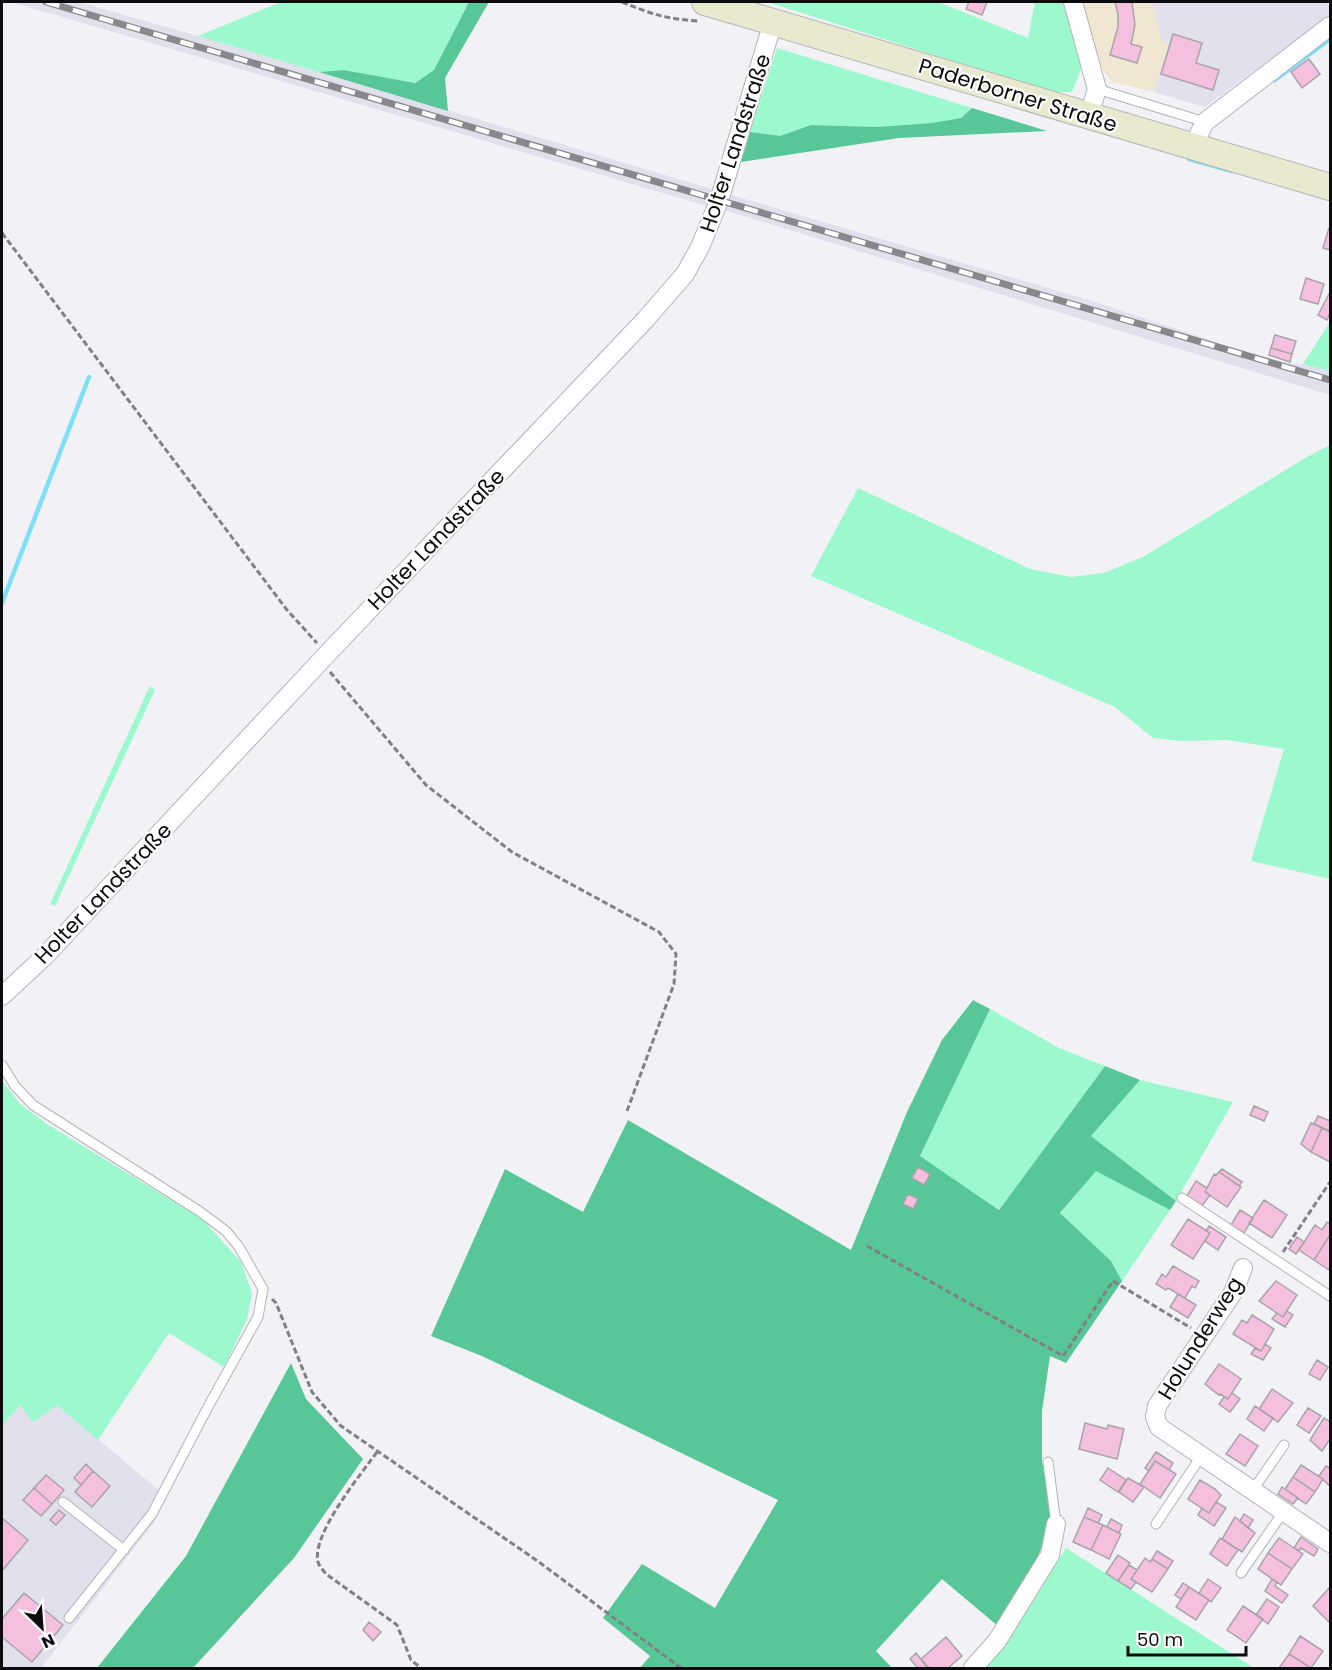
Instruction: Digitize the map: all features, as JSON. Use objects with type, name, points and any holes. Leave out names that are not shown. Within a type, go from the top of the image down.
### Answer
[{"type":"main road","name":"Paderborner Straße","points":[[703,11],[773,22],[1330,188]]},
{"type":"street","points":[[1073,2],[1097,89],[1089,116]]},
{"type":"street","name":"Holter Landstraße","points":[[2,996],[44,957],[645,320],[685,274],[700,247],[719,201],[773,22]]},
{"type":"street","points":[[1193,146],[1204,122],[1330,26]]},
{"type":"street","name":"Holunderweg","points":[[1244,1268],[1234,1291],[1157,1406],[1155,1417],[1159,1427],[1330,1543]]},
{"type":"street","points":[[973,1668],[997,1641],[1050,1555],[1056,1524]]},
{"type":"lane","points":[[1097,89],[1204,122]]},
{"type":"lane","points":[[2,1065],[15,1086],[33,1106],[199,1211],[225,1232],[239,1247],[263,1288],[258,1317],[208,1405],[152,1514],[69,1618]]},
{"type":"lane","points":[[1182,1198],[1330,1296]]},
{"type":"lane","points":[[1253,1490],[1284,1445]]},
{"type":"lane","points":[[1156,1524],[1202,1455]]},
{"type":"lane","points":[[1048,1462],[1056,1524]]},
{"type":"lane","points":[[63,1502],[124,1550]]},
{"type":"lane","points":[[1241,1573],[1284,1511]]},
{"type":"path","points":[[622,2],[654,16],[671,20],[703,11]]},
{"type":"path","points":[[2,233],[287,610],[426,785],[512,852],[659,932],[676,954],[674,984],[627,1111]]},
{"type":"path","points":[[1277,1261],[1330,1182]]},
{"type":"path","points":[[867,1246],[1063,1356],[1113,1281],[1205,1336]]},
{"type":"path","points":[[263,1288],[276,1303],[312,1392],[341,1426],[539,1562],[681,1668]]},
{"type":"path","points":[[377,1452],[331,1517],[318,1548],[318,1563],[326,1574],[397,1625],[411,1660],[421,1668]]},
{"type":"shaded area","points":[[11,2],[79,2],[712,189],[707,206]]},
{"type":"shaded area","points":[[1082,2],[1156,2],[1153,3],[1169,44],[1154,92],[1112,82],[1100,65]]},
{"type":"shaded area","points":[[1327,2],[1330,15],[1205,107],[1154,92],[1169,44],[1164,42],[1160,34],[1153,3]]},
{"type":"shaded area","points":[[728,194],[1089,300],[1264,358],[1330,371],[1330,395],[724,210]]},
{"type":"shaded area","points":[[20,1405],[57,1405],[167,1497],[153,1524],[41,1668],[2,1668],[2,1426]]},
{"type":"green space","points":[[281,2],[469,2],[434,70],[415,83],[344,70],[319,72],[198,36]]},
{"type":"green space","points":[[469,2],[489,2],[445,78],[448,111],[319,72],[344,70],[415,83],[434,70]]},
{"type":"green space","points":[[767,2],[938,2],[1028,38],[1035,2],[1065,2],[1082,67],[1072,92],[1051,92]]},
{"type":"green space","points":[[777,48],[972,108],[962,118],[933,123],[877,127],[811,125],[780,136],[750,132]]},
{"type":"green space","points":[[972,108],[1047,131],[899,138],[741,162],[750,132],[780,136],[811,125],[877,127],[932,123],[961,118]]},
{"type":"green space","points":[[1330,322],[1330,371],[1303,364]]},
{"type":"green space","points":[[1330,445],[1330,879],[1251,861],[1284,749],[1227,740],[1181,741],[1153,738],[1115,707],[811,576],[858,488],[1030,569],[1071,577],[1104,573],[1143,557]]},
{"type":"green space","points":[[150,686],[155,690],[55,906],[50,904]]},
{"type":"green space","points":[[973,1000],[990,1009],[920,1156],[999,1210],[1105,1066],[1140,1080],[1091,1136],[1176,1201],[1170,1210],[1096,1171],[1060,1213],[1111,1261],[1122,1281],[1066,1363],[1050,1356],[1042,1411],[1042,1461],[1051,1511],[1047,1533],[1029,1580],[999,1627],[942,1579],[876,1651],[892,1668],[640,1668],[650,1656],[603,1618],[642,1564],[715,1608],[778,1500],[482,1356],[431,1336],[505,1169],[583,1212],[628,1120],[851,1250],[907,1112],[942,1040]]},
{"type":"green space","points":[[990,1009],[1059,1048],[1105,1066],[999,1210],[920,1156]]},
{"type":"green space","points":[[1140,1080],[1233,1102],[1176,1201],[1091,1136]]},
{"type":"green space","points":[[2,1081],[20,1104],[47,1124],[202,1219],[241,1262],[252,1293],[247,1319],[224,1367],[169,1333],[98,1440],[57,1405],[33,1422],[20,1405],[2,1426]]},
{"type":"green space","points":[[1096,1170],[1170,1210],[1122,1281],[1111,1261],[1060,1214]]},
{"type":"green space","points":[[291,1363],[306,1399],[363,1459],[294,1558],[193,1668],[97,1668],[186,1556]]},
{"type":"green space","points":[[1066,1548],[1254,1668],[984,1668],[1005,1646]]},
{"type":"building","points":[[969,2],[987,2],[982,15],[966,9]]},
{"type":"building","points":[[1115,2],[1132,2],[1135,25],[1131,44],[1142,47],[1137,63],[1110,55],[1118,27]]},
{"type":"building","points":[[1173,34],[1202,43],[1196,63],[1219,70],[1213,90],[1161,74]]},
{"type":"building","points":[[1309,59],[1320,74],[1302,88],[1291,72]]},
{"type":"building","points":[[1330,228],[1330,250],[1323,248]]},
{"type":"building","points":[[1306,278],[1324,284],[1318,304],[1300,299]]},
{"type":"building","points":[[1330,292],[1330,313],[1327,320],[1318,315]]},
{"type":"building","points":[[1275,335],[1296,341],[1292,354],[1271,348]]},
{"type":"building","points":[[1271,348],[1292,354],[1290,362],[1269,355]]},
{"type":"building","points":[[1254,1106],[1268,1112],[1264,1121],[1250,1115]]},
{"type":"building","points":[[1318,1116],[1330,1121],[1330,1131],[1314,1124]]},
{"type":"building","points":[[1311,1123],[1322,1128],[1311,1152],[1301,1144]]},
{"type":"building","points":[[1322,1128],[1330,1132],[1330,1162],[1311,1152]]},
{"type":"building","points":[[918,1167],[930,1174],[924,1185],[912,1178]]},
{"type":"building","points":[[1222,1169],[1242,1182],[1239,1186],[1219,1172]]},
{"type":"building","points":[[1219,1172],[1241,1187],[1227,1207],[1205,1192],[1214,1174]]},
{"type":"building","points":[[1196,1181],[1207,1188],[1205,1192],[1210,1195],[1202,1206],[1187,1196]]},
{"type":"building","points":[[908,1194],[918,1199],[913,1209],[903,1204]]},
{"type":"building","points":[[1264,1200],[1287,1215],[1272,1238],[1249,1223]]},
{"type":"building","points":[[1240,1210],[1253,1218],[1244,1233],[1231,1225]]},
{"type":"building","points":[[1188,1219],[1210,1233],[1193,1259],[1171,1245]]},
{"type":"building","points":[[1327,1222],[1330,1224],[1330,1235],[1314,1260],[1299,1250],[1315,1225],[1322,1230]]},
{"type":"building","points":[[1209,1226],[1226,1237],[1218,1250],[1205,1241],[1210,1233],[1206,1231]]},
{"type":"building","points":[[1330,1235],[1330,1268],[1329,1270],[1314,1260]]},
{"type":"building","points":[[1297,1237],[1304,1242],[1296,1254],[1289,1249]]},
{"type":"building","points":[[1173,1266],[1199,1281],[1195,1288],[1192,1286],[1185,1298],[1156,1284],[1162,1274],[1166,1277]]},
{"type":"building","points":[[1276,1281],[1297,1295],[1283,1317],[1259,1301]]},
{"type":"building","points":[[1178,1294],[1196,1305],[1188,1318],[1170,1307]]},
{"type":"building","points":[[1287,1311],[1293,1315],[1285,1327],[1272,1319],[1277,1313],[1283,1317]]},
{"type":"building","points":[[1252,1315],[1274,1329],[1261,1351],[1233,1334],[1242,1320],[1247,1323]]},
{"type":"building","points":[[1265,1344],[1271,1348],[1263,1360],[1251,1354],[1255,1348],[1261,1351]]},
{"type":"building","points":[[1317,1360],[1328,1367],[1320,1380],[1309,1374]]},
{"type":"building","points":[[1219,1364],[1241,1379],[1228,1399],[1205,1384]]},
{"type":"building","points":[[1272,1389],[1293,1403],[1278,1422],[1259,1409]]},
{"type":"building","points":[[1232,1393],[1240,1399],[1230,1412],[1219,1404],[1224,1397],[1228,1399]]},
{"type":"building","points":[[1255,1406],[1273,1418],[1264,1431],[1247,1419]]},
{"type":"building","points":[[1308,1408],[1321,1416],[1309,1433],[1297,1425]]},
{"type":"building","points":[[1324,1418],[1330,1422],[1330,1439],[1322,1451],[1310,1440]]},
{"type":"building","points":[[1085,1423],[1107,1429],[1108,1425],[1124,1429],[1117,1459],[1079,1449]]},
{"type":"building","points":[[1240,1434],[1258,1446],[1245,1466],[1226,1454]]},
{"type":"building","points":[[1156,1452],[1173,1463],[1169,1470],[1155,1461],[1149,1471],[1145,1468]]},
{"type":"building","points":[[1155,1461],[1176,1474],[1160,1498],[1140,1484]]},
{"type":"building","points":[[86,1464],[93,1471],[81,1485],[74,1478]]},
{"type":"building","points":[[1301,1465],[1323,1479],[1315,1492],[1293,1477]]},
{"type":"building","points":[[1326,1466],[1330,1468],[1330,1486],[1319,1476]]},
{"type":"building","points":[[1108,1468],[1126,1480],[1118,1492],[1100,1480]]},
{"type":"building","points":[[93,1471],[110,1486],[92,1507],[75,1492]]},
{"type":"building","points":[[46,1475],[64,1490],[52,1504],[34,1488]]},
{"type":"building","points":[[1293,1477],[1315,1492],[1306,1504],[1285,1489]]},
{"type":"building","points":[[1128,1478],[1144,1487],[1133,1502],[1119,1492]]},
{"type":"building","points":[[1200,1480],[1221,1495],[1209,1513],[1188,1499]]},
{"type":"building","points":[[1282,1487],[1298,1498],[1293,1504],[1278,1494]]},
{"type":"building","points":[[34,1488],[52,1504],[41,1516],[23,1500]]},
{"type":"building","points":[[1216,1502],[1226,1508],[1214,1526],[1198,1515],[1202,1508],[1209,1513]]},
{"type":"building","points":[[1088,1508],[1102,1515],[1098,1523],[1084,1517]]},
{"type":"building","points":[[59,1510],[65,1515],[56,1525],[50,1520]]},
{"type":"building","points":[[1244,1514],[1253,1520],[1248,1528],[1240,1521]]},
{"type":"building","points":[[1084,1517],[1103,1525],[1091,1550],[1073,1542]]},
{"type":"building","points":[[1235,1517],[1255,1533],[1242,1552],[1222,1539]]},
{"type":"building","points":[[2,1518],[28,1540],[2,1571]]},
{"type":"building","points":[[1111,1519],[1122,1525],[1119,1533],[1107,1527]]},
{"type":"building","points":[[1103,1525],[1121,1534],[1109,1559],[1091,1550]]},
{"type":"building","points":[[1301,1537],[1318,1549],[1314,1556],[1301,1548],[1299,1551],[1294,1548]]},
{"type":"building","points":[[1220,1538],[1238,1550],[1227,1566],[1210,1554]]},
{"type":"building","points":[[1279,1538],[1303,1554],[1292,1569],[1268,1553]]},
{"type":"building","points":[[1157,1551],[1173,1561],[1168,1569],[1152,1559]]},
{"type":"building","points":[[1268,1553],[1292,1569],[1281,1585],[1258,1569]]},
{"type":"building","points":[[1118,1555],[1130,1563],[1118,1581],[1106,1573]]},
{"type":"building","points":[[1145,1558],[1150,1562],[1152,1559],[1168,1569],[1152,1592],[1131,1579]]},
{"type":"building","points":[[1129,1565],[1137,1570],[1131,1579],[1136,1582],[1131,1589],[1118,1581]]},
{"type":"building","points":[[1208,1579],[1221,1588],[1211,1602],[1199,1593]]},
{"type":"building","points":[[1272,1579],[1277,1582],[1275,1586],[1288,1595],[1282,1603],[1265,1591]]},
{"type":"building","points":[[1183,1583],[1189,1587],[1181,1599],[1175,1595]]},
{"type":"building","points":[[1189,1587],[1209,1600],[1196,1620],[1176,1607]]},
{"type":"building","points":[[1330,1587],[1330,1623],[1313,1606]]},
{"type":"building","points":[[24,1593],[63,1625],[32,1662],[2,1637],[2,1619]]},
{"type":"building","points":[[1267,1599],[1279,1607],[1268,1624],[1256,1615]]},
{"type":"building","points":[[1243,1606],[1263,1619],[1246,1643],[1227,1630]]},
{"type":"building","points":[[369,1622],[381,1632],[373,1641],[363,1630]]},
{"type":"building","points":[[1300,1636],[1323,1651],[1311,1668],[1289,1654]]},
{"type":"building","points":[[946,1637],[962,1656],[948,1668],[929,1668],[921,1659]]},
{"type":"building","points":[[916,1653],[927,1667],[918,1668],[910,1659]]},
{"type":"building","points":[[1289,1654],[1311,1668],[1279,1668]]},
{"type":"waterway","points":[[1275,80],[1330,39]]},
{"type":"waterway","points":[[1189,159],[1232,171]]},
{"type":"waterway","points":[[2,603],[89,377]]},
{"type":"railway","points":[[46,2],[1330,380]]}]
